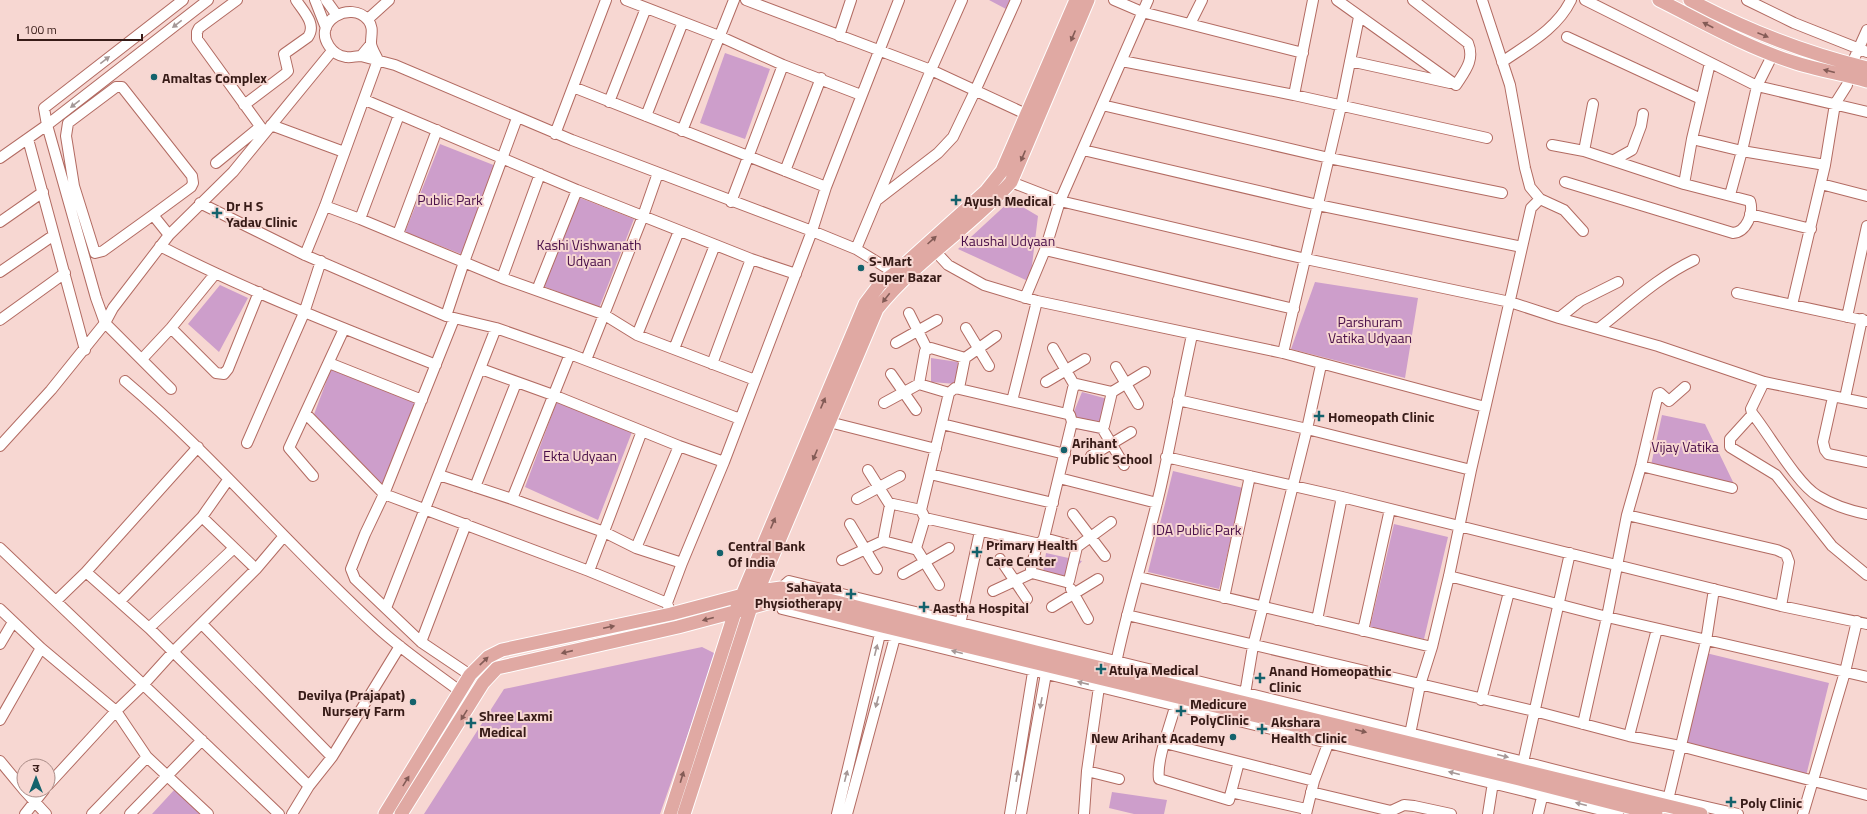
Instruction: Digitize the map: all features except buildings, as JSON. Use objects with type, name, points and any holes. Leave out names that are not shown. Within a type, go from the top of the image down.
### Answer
[{"type":"main road","points":[[670,814],[741,596],[865,304],[880,284],[895,273],[986,191],[1002,171],[1028,115],[1076,0]]},
{"type":"main road","points":[[684,814],[751,608],[877,309],[894,288],[995,200],[1011,182],[1088,0]]},
{"type":"main road","points":[[1659,0],[1741,41],[1793,62],[1859,72]]},
{"type":"main road","points":[[1690,0],[1730,21],[1859,72]]},
{"type":"main road","points":[[385,814],[470,675],[488,657],[502,650],[669,608],[741,596],[758,591],[780,594],[959,628],[1034,662]]},
{"type":"main road","points":[[401,814],[483,683],[497,668],[678,627],[751,608],[780,594],[882,626],[1048,665],[1100,682],[1177,702],[1331,734],[1493,778],[1521,770]]},
{"type":"main road","points":[[1048,665],[1115,667],[1244,698],[1331,734],[1410,738],[1521,770],[1545,785],[1653,814]]},
{"type":"main road","points":[[1545,785],[1668,802],[1701,814]]},
{"type":"street","points":[[171,389],[105,323],[96,298],[44,111],[46,107],[183,0]]},
{"type":"street","points":[[0,158],[47,125],[208,0]]},
{"type":"street","points":[[237,0],[199,28],[196,35],[197,39],[244,105],[265,128],[344,152]]},
{"type":"street","points":[[244,105],[286,74],[288,71],[284,54],[308,37],[310,33],[310,20],[296,0]]},
{"type":"street","points":[[315,0],[326,28]]},
{"type":"street","points":[[326,0],[336,14]]},
{"type":"street","points":[[368,19],[389,0]]},
{"type":"street","points":[[555,134],[606,0]]},
{"type":"street","points":[[626,0],[719,36],[783,65],[821,78],[861,95]]},
{"type":"street","points":[[682,130],[734,0]]},
{"type":"street","points":[[746,0],[768,4],[839,36],[930,70],[1028,115]]},
{"type":"street","points":[[839,36],[851,0]]},
{"type":"street","points":[[306,414],[384,494],[589,571],[669,608],[682,563],[724,462],[812,231],[826,187],[899,0]]},
{"type":"street","points":[[856,249],[930,70],[962,0]]},
{"type":"street","points":[[876,201],[938,153],[953,137],[1016,0]]},
{"type":"street","points":[[1114,0],[1142,12],[1303,52]]},
{"type":"street","points":[[1025,298],[1044,250],[1060,200],[1148,0]]},
{"type":"street","points":[[1190,24],[1202,0]]},
{"type":"street","points":[[1294,95],[1313,0]]},
{"type":"street","points":[[1336,0],[1456,85]]},
{"type":"street","points":[[1413,0],[1468,43],[1471,49],[1471,61],[1456,85]]},
{"type":"street","points":[[1482,0],[1510,85],[1524,168],[1530,187],[1540,199],[1564,210],[1583,231]]},
{"type":"street","points":[[1502,62],[1545,33],[1557,22],[1571,0]]},
{"type":"street","points":[[1585,0],[1756,86],[1867,112]]},
{"type":"street","points":[[1747,0],[1759,3],[1794,23],[1862,50]]},
{"type":"street","points":[[609,102],[646,8]]},
{"type":"street","points":[[361,56],[371,44],[373,35],[368,19],[359,12],[350,9],[336,14],[327,23],[326,42],[332,51],[338,55],[347,58],[361,56],[395,65],[555,134],[856,249],[895,273]]},
{"type":"street","points":[[1283,353],[1341,106],[1359,17]]},
{"type":"street","points":[[646,116],[682,22]]},
{"type":"street","points":[[1792,305],[1821,184],[1836,104],[1859,72],[1867,30]]},
{"type":"street","points":[[1567,37],[1701,99]]},
{"type":"street","points":[[305,255],[365,100],[378,60],[371,44]]},
{"type":"street","points":[[0,446],[85,350],[105,323],[113,308],[169,235],[233,172],[265,128],[332,51]]},
{"type":"street","points":[[1730,195],[1742,151],[1756,86],[1773,54]]},
{"type":"street","points":[[1122,60],[1294,95],[1487,138]]},
{"type":"street","points":[[1350,62],[1456,85]]},
{"type":"street","points":[[1684,184],[1692,140],[1710,63]]},
{"type":"street","points":[[732,202],[783,65]]},
{"type":"street","points":[[785,171],[821,78]]},
{"type":"street","points":[[116,87],[122,87],[192,176],[193,183],[191,187],[154,215],[103,252],[95,253],[74,186],[66,129],[68,123],[116,87]]},
{"type":"street","points":[[573,87],[826,187]]},
{"type":"street","points":[[365,100],[577,190],[751,259],[796,274]]},
{"type":"street","points":[[1584,151],[1593,104]]},
{"type":"street","points":[[1102,105],[1329,158],[1502,193]]},
{"type":"street","points":[[1614,160],[1632,150],[1641,126],[1643,114]]},
{"type":"street","points":[[360,219],[399,115]]},
{"type":"street","points":[[470,675],[421,642],[355,579],[351,568],[384,494],[436,365],[464,262],[517,118]]},
{"type":"street","points":[[216,164],[265,128]]},
{"type":"street","points":[[398,234],[437,130]]},
{"type":"street","points":[[28,139],[85,350]]},
{"type":"street","points":[[1692,140],[1742,151],[1825,165]]},
{"type":"street","points":[[1552,145],[1584,151],[1684,184],[1750,201],[1750,214],[1745,228],[1739,233],[1733,233],[1565,182]]},
{"type":"street","points":[[1083,150],[1318,205],[1522,247]]},
{"type":"street","points":[[586,360],[643,216],[658,173]]},
{"type":"street","points":[[502,278],[540,174]]},
{"type":"street","points":[[1011,182],[1060,200],[1306,259],[1510,302],[1559,318],[1658,346],[1764,382],[1867,403]]},
{"type":"street","points":[[1821,184],[1867,196]]},
{"type":"street","points":[[537,290],[577,190]]},
{"type":"street","points":[[0,222],[43,192]]},
{"type":"street","points":[[1321,365],[1307,429],[1253,646],[1244,698],[1410,738],[1420,685],[1432,647],[1449,576],[1485,407],[1531,208],[1540,199]]},
{"type":"street","points":[[200,203],[305,255],[450,317],[496,328],[570,354],[740,419]]},
{"type":"street","points":[[325,206],[398,234],[502,278],[603,314],[637,335],[755,380]]},
{"type":"street","points":[[1750,214],[1811,229]]},
{"type":"street","points":[[154,215],[169,235]]},
{"type":"street","points":[[1847,317],[1863,261],[1867,226]]},
{"type":"street","points":[[637,335],[679,231]]},
{"type":"street","points":[[0,272],[54,235]]},
{"type":"street","points":[[674,349],[715,245]]},
{"type":"street","points":[[160,246],[215,274],[304,313],[436,365]]},
{"type":"street","points":[[1044,250],[1294,309]]},
{"type":"street","points":[[935,251],[948,265],[964,276],[984,285],[1025,298],[1192,335],[1283,353],[1321,365],[1485,407]]},
{"type":"street","points":[[712,364],[751,259]]},
{"type":"street","points":[[1598,329],[1647,289],[1680,266],[1694,260]]},
{"type":"street","points":[[247,443],[304,313],[321,261]]},
{"type":"street","points":[[0,320],[65,273]]},
{"type":"street","points":[[142,359],[171,328],[215,274]]},
{"type":"street","points":[[1559,318],[1580,301],[1618,282]]},
{"type":"street","points":[[171,328],[216,373],[224,374],[228,369],[259,292]]},
{"type":"street","points":[[1737,293],[1864,320],[1845,398]]},
{"type":"street","points":[[1012,401],[1037,301]]},
{"type":"street","points":[[909,313],[928,349]]},
{"type":"street","points":[[896,343],[937,320]]},
{"type":"street","points":[[386,608],[496,328]]},
{"type":"street","points":[[966,328],[988,366]]},
{"type":"street","points":[[313,476],[289,448],[344,329]]},
{"type":"street","points":[[980,531],[959,628],[1115,667],[1127,615],[1139,577],[1157,503],[1192,335]]},
{"type":"street","points":[[959,388],[965,358],[996,336]]},
{"type":"street","points":[[918,384],[925,351],[928,349],[931,348],[965,358]]},
{"type":"street","points":[[1053,348],[1075,386],[1067,414]]},
{"type":"street","points":[[512,498],[570,354]]},
{"type":"street","points":[[1046,382],[1085,359]]},
{"type":"street","points":[[329,363],[422,400]]},
{"type":"street","points":[[1116,367],[1138,404]]},
{"type":"street","points":[[481,369],[516,383],[553,395],[679,446],[724,462]]},
{"type":"street","points":[[1075,386],[1081,384],[1112,392],[1145,372]]},
{"type":"street","points":[[890,374],[916,410]]},
{"type":"street","points":[[125,381],[198,447],[228,480],[340,593],[400,646],[461,692]]},
{"type":"street","points":[[1764,382],[1751,409],[1752,413],[1803,484],[1817,496],[1837,505],[1867,514]]},
{"type":"street","points":[[475,486],[516,383]]},
{"type":"street","points":[[884,403],[918,384],[949,393]]},
{"type":"street","points":[[1582,724],[1607,617],[1627,515],[1641,466],[1658,394],[1660,393],[1669,401],[1685,387]]},
{"type":"street","points":[[939,585],[916,548],[930,474],[949,393],[953,389],[959,388],[1070,415],[1072,422],[1065,454],[1053,502],[1031,569],[1032,573]]},
{"type":"street","points":[[1102,428],[1104,426],[1112,392]]},
{"type":"street","points":[[1833,397],[1823,442],[1824,450],[1828,454],[1867,462]]},
{"type":"street","points":[[1178,400],[1307,429],[1471,470]]},
{"type":"street","points":[[1750,417],[1730,439],[1730,447],[1776,475],[1832,546],[1867,575]]},
{"type":"street","points":[[829,422],[936,449]]},
{"type":"street","points":[[1072,422],[1102,428],[1124,465]]},
{"type":"street","points":[[942,424],[1065,454]]},
{"type":"street","points":[[0,431],[11,434]]},
{"type":"street","points":[[589,571],[642,431]]},
{"type":"street","points":[[1091,456],[1131,432]]},
{"type":"street","points":[[636,548],[679,446]]},
{"type":"street","points":[[56,601],[86,572],[198,447]]},
{"type":"street","points":[[1166,458],[1342,497],[1781,606],[1867,624]]},
{"type":"street","points":[[1641,466],[1732,488]]},
{"type":"street","points":[[868,470],[890,505],[883,541]]},
{"type":"street","points":[[930,474],[1053,502]]},
{"type":"street","points":[[439,475],[512,498],[604,532],[636,548],[682,563]]},
{"type":"street","points":[[857,500],[900,476]]},
{"type":"street","points":[[1224,598],[1250,476]]},
{"type":"street","points":[[1059,478],[1157,503]]},
{"type":"street","points":[[120,601],[202,517],[228,480]]},
{"type":"street","points":[[1316,620],[1342,497]]},
{"type":"street","points":[[890,505],[893,504],[980,531],[1077,547]]},
{"type":"street","points":[[1363,631],[1390,509]]},
{"type":"street","points":[[1073,514],[1105,556]]},
{"type":"street","points":[[1627,515],[1777,550],[1786,554],[1789,562],[1781,606]]},
{"type":"street","points":[[202,517],[256,569]]},
{"type":"street","points":[[1088,619],[1068,582],[1077,547],[1111,522]]},
{"type":"street","points":[[421,642],[466,524]]},
{"type":"street","points":[[850,524],[877,570]]},
{"type":"street","points":[[56,777],[116,711],[256,569],[284,536]]},
{"type":"street","points":[[842,560],[883,541],[914,549],[916,548]]},
{"type":"street","points":[[149,628],[234,548]]},
{"type":"street","points":[[903,574],[949,548]]},
{"type":"street","points":[[1,553],[56,601],[279,814]]},
{"type":"street","points":[[1570,553],[1521,770],[1668,802],[1738,814]]},
{"type":"street","points":[[1000,559],[1027,599]]},
{"type":"street","points":[[86,572],[149,628],[172,653],[309,786]]},
{"type":"street","points":[[993,591],[1032,573],[1068,582]]},
{"type":"street","points":[[1449,576],[1559,606],[1867,677]]},
{"type":"street","points":[[1139,577],[1432,647]]},
{"type":"street","points":[[1052,607],[1098,579]]},
{"type":"street","points":[[1668,802],[1706,641],[1714,589]]},
{"type":"street","points":[[1481,700],[1509,592]]},
{"type":"street","points":[[780,594],[782,609],[880,634],[1034,662],[1010,814]]},
{"type":"street","points":[[0,609],[41,648],[116,711],[147,757],[208,814]]},
{"type":"street","points":[[1127,615],[1481,700],[1534,711],[1629,736],[1680,746],[1867,794]]},
{"type":"street","points":[[1803,814],[1845,672],[1857,621]]},
{"type":"street","points":[[0,644],[13,622]]},
{"type":"street","points":[[202,624],[332,757]]},
{"type":"street","points":[[1629,736],[1657,629]]},
{"type":"street","points":[[837,814],[880,634]]},
{"type":"street","points":[[847,814],[895,637]]},
{"type":"street","points":[[292,814],[309,786],[332,757],[400,646]]},
{"type":"street","points":[[0,720],[41,648]]},
{"type":"street","points":[[1021,814],[1048,665]]},
{"type":"street","points":[[1084,814],[1087,771],[1100,682]]},
{"type":"street","points":[[1177,702],[1165,743],[1158,773],[1159,779],[1229,800],[1239,762]]},
{"type":"street","points":[[1231,792],[1306,812],[1314,781],[1331,734]]},
{"type":"street","points":[[130,814],[202,740]]},
{"type":"street","points":[[1165,743],[1314,781]]},
{"type":"street","points":[[92,814],[147,757]]},
{"type":"street","points":[[0,761],[16,780]]},
{"type":"street","points":[[1087,771],[1119,779]]},
{"type":"street","points":[[1488,814],[1493,778],[1545,785],[1618,814]]},
{"type":"street","points":[[1538,814],[1545,785]]},
{"type":"street","points":[[1311,792],[1391,811],[1404,805],[1409,805],[1451,814]]},
{"type":"street","points":[[31,798],[46,814]]},
{"type":"street","points":[[25,814],[37,798]]},
{"type":"green space","points":[[989,0],[1010,0],[1006,9]]},
{"type":"green space","points":[[725,53],[770,69],[745,139],[700,123]]},
{"type":"green space","name":"Public Park","points":[[440,144],[496,166],[461,254],[405,232]]},
{"type":"green space","name":"Kashi Vishwanath Udyaan","points":[[578,197],[634,219],[599,308],[543,286]]},
{"type":"green space","name":"Kaushal Udyaan","points":[[1011,200],[1038,216],[1030,282],[958,249]]},
{"type":"green space","name":"Parshuram Vatika Udyaan","points":[[1315,282],[1418,298],[1405,378],[1291,349]]},
{"type":"green space","points":[[220,285],[248,298],[219,352],[188,324]]},
{"type":"green space","points":[[931,358],[958,362],[956,384],[931,382]]},
{"type":"green space","points":[[331,369],[416,403],[384,489],[313,417]]},
{"type":"green space","points":[[1082,392],[1115,401],[1105,435],[1077,429],[1079,421],[1071,419]]},
{"type":"green space","name":"Ekta Udyaan","points":[[557,401],[632,432],[598,520],[525,487]]},
{"type":"green space","name":"Vijay Vatika","points":[[1662,415],[1705,424],[1734,484],[1651,465]]},
{"type":"green space","name":"IDA Public Park","points":[[1173,471],[1243,488],[1219,589],[1148,572]]},
{"type":"green space","points":[[1394,524],[1448,537],[1424,639],[1370,627]]},
{"type":"green space","points":[[1046,553],[1082,561],[1063,584],[1043,573]]},
{"type":"green space","points":[[702,647],[716,654],[660,814],[424,814],[504,689]]},
{"type":"green space","points":[[1706,653],[1829,683],[1806,776],[1684,746]]},
{"type":"green space","points":[[175,789],[200,814],[152,814]]},
{"type":"green space","points":[[1112,792],[1167,800],[1164,814],[1134,814],[1109,808]]},
{"type":"place","name":"Amaltas Complex","points":[[154,77]]},
{"type":"place","name":"Ayush Medical","points":[[956,200]]},
{"type":"place","name":"Dr H S Yadav Clinic","points":[[217,213]]},
{"type":"place","name":"S-Mart Super Bazar","points":[[861,268]]},
{"type":"place","name":"Homeopath Clinic","points":[[1319,416]]},
{"type":"place","name":"Arihant Public School","points":[[1064,450]]},
{"type":"place","name":"Primary Health Care Center","points":[[977,552]]},
{"type":"place","name":"Central Bank Of India","points":[[720,553]]},
{"type":"place","name":"Sahayata Physiotherapy","points":[[851,594]]},
{"type":"place","name":"Aastha Hospital","points":[[924,607]]},
{"type":"place","name":"Atulya Medical","points":[[1101,669]]},
{"type":"place","name":"Anand Homeopathic Clinic","points":[[1260,678]]},
{"type":"place","name":"Devilya (Prajapat) Nursery Farm","points":[[413,702]]},
{"type":"place","name":"Medicure PolyClinic","points":[[1181,711]]},
{"type":"place","name":"Shree Laxmi Medical","points":[[471,723]]},
{"type":"place","name":"Akshara Health Clinic","points":[[1262,729]]},
{"type":"place","name":"New Arihant Academy","points":[[1233,737]]},
{"type":"place","name":"Poly Clinic","points":[[1731,802]]}]
